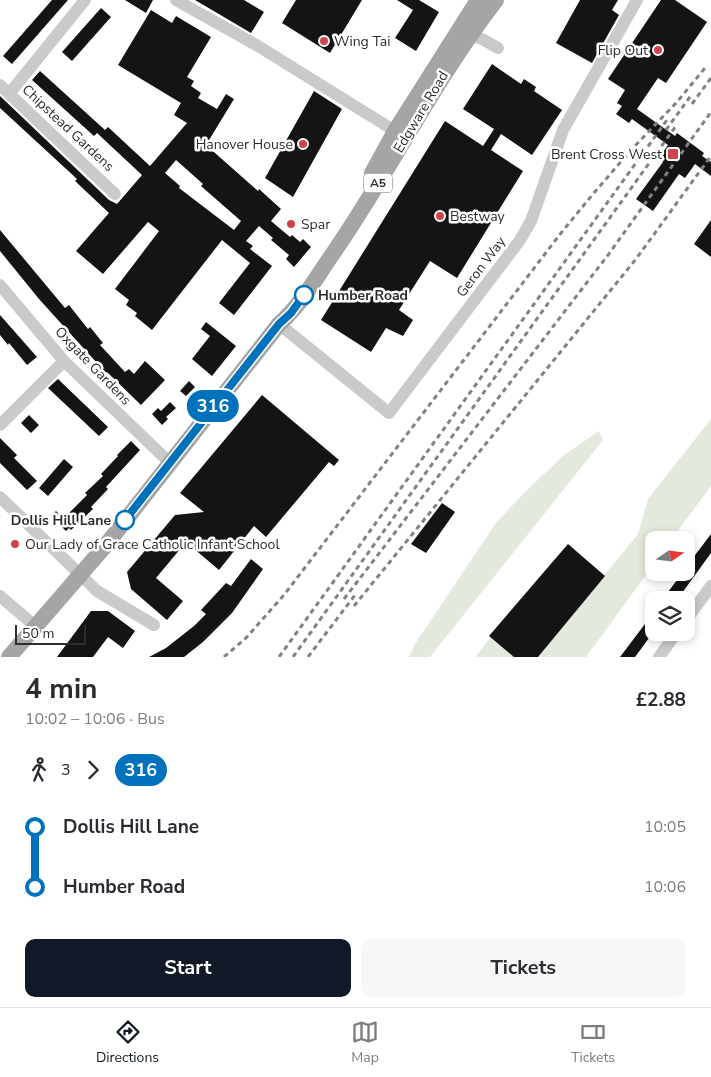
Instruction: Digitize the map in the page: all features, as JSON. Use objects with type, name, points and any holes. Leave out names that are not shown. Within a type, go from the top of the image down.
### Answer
[{"type":"main road","points":[[395,131],[421,81],[470,0]]},
{"type":"main road","name":"Edgware Road","points":[[279,324],[283,310],[327,247],[358,198],[395,131],[478,0]]},
{"type":"main road","name":"Edgware Road","points":[[9,657],[106,545],[211,409],[279,324],[291,313],[344,237],[469,35],[496,0]]},
{"type":"main road","points":[[469,35],[502,0]]},
{"type":"street","points":[[5,90],[85,0]]},
{"type":"street","points":[[176,0],[258,46],[395,131]]},
{"type":"street","name":"Geron Way","points":[[279,324],[389,413],[520,240],[531,220],[563,130],[637,0]]},
{"type":"street","points":[[469,35],[482,39],[498,48]]},
{"type":"street","name":"Chipstead Gardens","points":[[5,90],[116,194]]},
{"type":"street","name":"Oxgate Gardens","points":[[0,285],[64,361],[170,463]]},
{"type":"street","points":[[0,425],[64,361]]},
{"type":"street","points":[[0,497],[97,591],[154,626]]},
{"type":"street","points":[[695,608],[711,586]]},
{"type":"street","points":[[0,596],[35,626]]},
{"type":"street","points":[[659,657],[671,641]]},
{"type":"shaded area","points":[[711,419],[711,486],[678,531],[645,531],[645,576],[586,657],[536,657],[638,534],[648,499]]},
{"type":"shaded area","points":[[599,431],[603,440],[430,657],[409,657],[415,644],[496,523],[564,455]]},
{"type":"shaded area","points":[[493,635],[516,657],[475,657]]},
{"type":"building","points":[[52,0],[68,0],[12,64],[3,56]]},
{"type":"building","points":[[125,0],[153,0],[146,13]]},
{"type":"building","points":[[195,0],[244,0],[264,12],[251,33]]},
{"type":"building","points":[[296,0],[362,0],[330,53],[282,23]]},
{"type":"building","points":[[397,0],[419,0],[439,12],[416,51],[395,38],[413,10]]},
{"type":"building","points":[[580,0],[618,0],[612,10],[619,15],[592,63],[556,43]]},
{"type":"building","name":"Flip Out","points":[[661,0],[675,0],[707,22],[666,83],[658,78],[637,109],[675,136],[677,133],[704,153],[702,156],[711,162],[711,176],[695,164],[685,178],[679,174],[653,211],[636,199],[663,162],[659,158],[668,145],[632,119],[629,123],[616,114],[622,106],[617,103],[625,90],[608,79]]},
{"type":"building","points":[[101,8],[111,17],[72,61],[62,52]]},
{"type":"building","points":[[151,10],[172,23],[176,16],[211,37],[187,77],[194,81],[191,86],[201,93],[198,98],[217,109],[226,94],[234,99],[206,145],[281,209],[271,221],[290,237],[292,235],[300,242],[303,239],[311,247],[294,267],[286,259],[289,255],[271,240],[273,238],[259,226],[246,241],[253,246],[250,249],[272,266],[234,315],[219,303],[250,263],[222,240],[152,330],[135,316],[137,313],[126,305],[129,300],[115,289],[159,231],[148,222],[103,274],[76,251],[109,213],[75,181],[77,179],[0,108],[0,96],[109,200],[117,204],[142,175],[97,133],[94,136],[32,80],[40,71],[105,130],[108,127],[150,166],[187,123],[174,115],[181,103],[118,65]],"holes":[[[176,160],[203,184],[201,186],[241,221],[234,230],[179,188],[180,186],[165,173]]]},
{"type":"building","name":"Bestway","points":[[492,64],[521,84],[524,79],[536,87],[534,91],[562,110],[532,155],[501,134],[491,150],[523,171],[457,278],[430,261],[399,310],[413,320],[403,336],[386,328],[371,352],[321,320],[445,121],[483,146],[494,129],[463,109]]},
{"type":"building","name":"Hanover House","points":[[314,91],[342,109],[293,197],[265,178]]},
{"type":"building","points":[[711,220],[711,257],[694,244]]},
{"type":"building","points":[[0,230],[65,308],[69,305],[88,329],[90,327],[103,343],[100,345],[125,372],[129,369],[134,374],[145,361],[165,380],[141,405],[106,373],[39,299],[0,251]]},
{"type":"building","points":[[0,315],[37,357],[27,365],[0,335]]},
{"type":"building","points":[[206,322],[236,346],[212,376],[192,359],[210,336],[201,329]]},
{"type":"building","points":[[58,379],[108,427],[99,436],[48,388]]},
{"type":"building","points":[[189,381],[195,387],[186,396],[180,391]]},
{"type":"building","points":[[262,395],[339,460],[334,466],[329,462],[266,537],[254,526],[219,570],[186,542],[156,578],[183,601],[167,620],[131,589],[127,572],[175,515],[204,512],[180,493]]},
{"type":"building","points":[[170,402],[176,408],[166,417],[168,419],[162,425],[152,414],[158,408],[161,411]]},
{"type":"building","points":[[29,415],[39,425],[31,433],[21,423]]},
{"type":"building","points":[[0,438],[17,455],[14,458],[37,481],[27,490],[0,463]]},
{"type":"building","points":[[131,441],[140,450],[106,487],[108,489],[91,507],[93,509],[71,530],[69,528],[66,531],[51,516],[56,511],[62,517],[64,514],[66,516],[87,495],[85,493],[103,476],[101,474]]},
{"type":"building","points":[[64,459],[73,467],[48,496],[39,488]]},
{"type":"building","points":[[442,503],[455,512],[426,553],[411,544]]},
{"type":"building","points":[[711,534],[711,553],[695,575],[695,555]]},
{"type":"building","points":[[568,544],[605,576],[538,657],[514,657],[489,636]]},
{"type":"building","points":[[251,559],[263,569],[232,613],[203,642],[184,657],[149,657],[166,648],[194,626],[206,614],[201,610],[226,583],[231,586]]},
{"type":"building","points":[[676,581],[691,581],[684,591],[669,591]]},
{"type":"building","points":[[91,611],[108,611],[135,631],[123,648],[108,637],[93,657],[57,657]]},
{"type":"building","points":[[645,624],[645,641],[647,641],[635,657],[620,657]]},
{"type":"railway","points":[[224,657],[246,638],[284,595],[561,233],[632,149],[677,102],[705,68]]},
{"type":"railway","points":[[692,104],[711,78]]},
{"type":"railway","points":[[666,130],[692,94]]},
{"type":"railway","points":[[344,599],[608,255],[711,112]]},
{"type":"railway","points":[[279,657],[667,120]]},
{"type":"railway","points":[[293,657],[676,126]]},
{"type":"railway","points":[[354,606],[636,259],[711,156]]},
{"type":"railway","points":[[308,657],[355,595]]},
{"type":"bus line","name":"316","points":[[125,520],[211,409],[304,295]]},
{"type":"place","name":"Wing Tai","points":[[324,41]]},
{"type":"place","name":"Flip Out","points":[[658,50]]},
{"type":"place","name":"Hanover House","points":[[303,144]]},
{"type":"place","name":"Brent Cross West","points":[[673,154]]},
{"type":"place","name":"Bestway","points":[[440,216]]},
{"type":"place","name":"Spar","points":[[291,224]]},
{"type":"place","name":"Humber Road","points":[[304,295]]},
{"type":"place","name":"Dollis Hill Lane","points":[[125,520]]},
{"type":"place","name":"Our Lady of Grace Catholic Infant School","points":[[15,544]]}]
